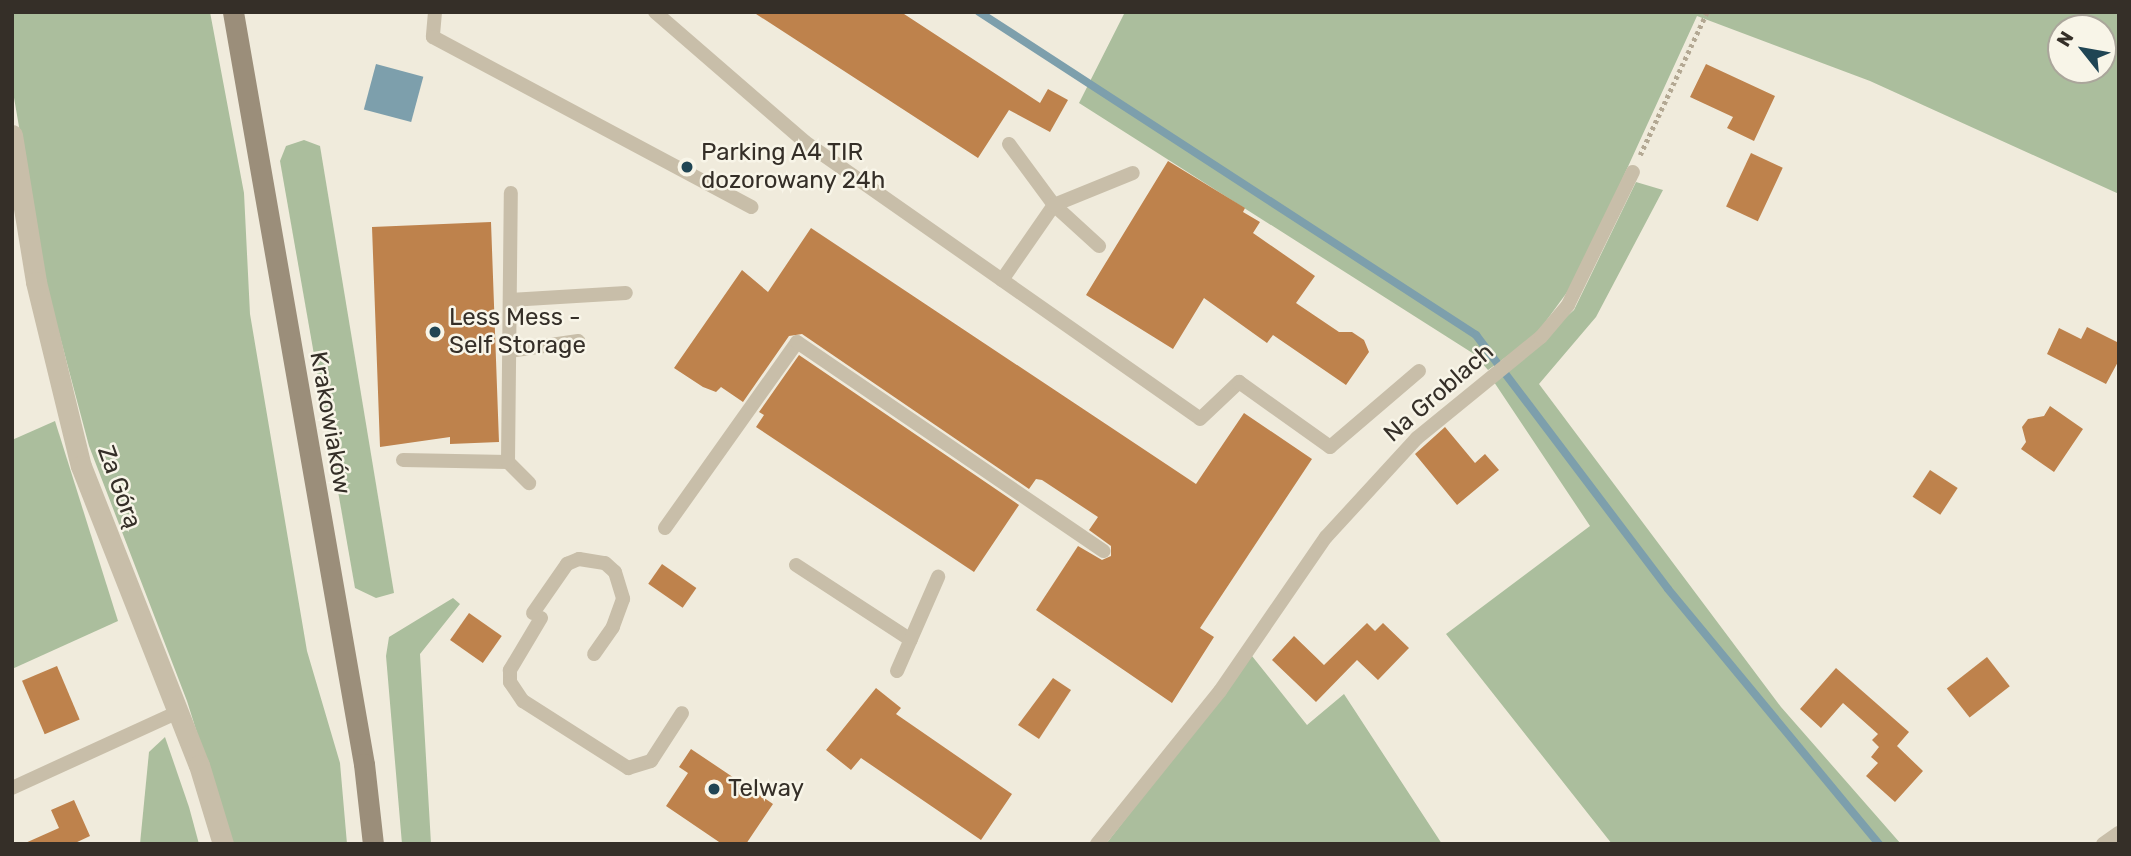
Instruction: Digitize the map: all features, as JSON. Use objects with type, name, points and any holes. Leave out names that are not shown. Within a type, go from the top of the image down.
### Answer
[{"type":"main road","name":"Krakowiaków","points":[[233,12],[364,764],[373,844]]},
{"type":"street","name":"Za Górą","points":[[12,135],[36,282],[81,466],[178,712],[223,844]]},
{"type":"lane","points":[[435,12],[433,37],[752,206]]},
{"type":"lane","points":[[655,12],[805,142],[1200,419],[1239,382],[1330,447],[1419,371]]},
{"type":"lane","points":[[1009,144],[1054,205],[1099,246]]},
{"type":"lane","name":"Na Groblach","points":[[1097,844],[1220,691],[1326,537],[1417,438],[1541,337],[1568,305],[1633,172]]},
{"type":"lane","points":[[1002,280],[1054,205],[1133,173]]},
{"type":"lane","points":[[508,462],[511,193]]},
{"type":"lane","points":[[510,300],[626,293]]},
{"type":"lane","points":[[509,351],[578,341]]},
{"type":"lane","points":[[665,528],[797,342],[1103,551]]},
{"type":"lane","points":[[403,460],[508,462],[529,482]]},
{"type":"lane","points":[[594,654],[613,627],[623,599],[615,572],[606,564],[586,559],[567,564],[510,670],[510,682],[523,701],[628,768],[651,761],[682,713]]},
{"type":"lane","points":[[796,565],[911,640]]},
{"type":"lane","points":[[897,671],[938,577]]},
{"type":"lane","points":[[12,788],[178,712]]},
{"type":"lane","points":[[2103,844],[2119,834]]},
{"type":"path","points":[[1633,172],[1707,12]]},
{"type":"green space","points":[[12,12],[210,12],[244,193],[250,314],[307,651],[340,763],[347,844],[232,844],[187,701],[89,446],[46,284],[12,86]]},
{"type":"green space","points":[[1125,12],[2119,12],[2119,194],[1870,81],[1697,16],[1576,280],[1535,336],[1488,370],[1474,354],[1079,103]]},
{"type":"green space","points":[[304,140],[320,146],[394,593],[376,598],[355,588],[280,161],[286,146]]},
{"type":"green space","points":[[1636,182],[1663,190],[1596,317],[1539,384],[1781,707],[1901,844],[1612,844],[1446,634],[1590,526],[1494,382],[1574,310]]},
{"type":"green space","points":[[55,421],[118,621],[12,669],[12,440]]},
{"type":"green space","points":[[453,598],[460,604],[420,654],[431,844],[402,844],[386,656],[389,637]]},
{"type":"green space","points":[[1252,656],[1307,725],[1344,694],[1442,844],[1106,844]]},
{"type":"green space","points":[[165,737],[199,844],[140,844],[149,752]]},
{"type":"water","points":[[376,64],[423,77],[411,122],[364,109]]},
{"type":"building","points":[[753,12],[901,12],[1040,103],[1048,89],[1068,100],[1050,132],[1009,110],[978,158]]},
{"type":"building","points":[[1706,64],[1775,96],[1754,141],[1727,128],[1733,117],[1690,97]]},
{"type":"building","points":[[1751,153],[1783,168],[1758,221],[1726,206]]},
{"type":"building","points":[[1168,161],[1245,208],[1243,212],[1260,222],[1253,233],[1315,276],[1296,303],[1339,332],[1352,332],[1364,340],[1369,352],[1346,385],[1273,335],[1267,343],[1204,298],[1173,349],[1086,295]]},
{"type":"building","name":"Less Mess - Self Storage","points":[[491,222],[499,442],[450,444],[450,437],[380,447],[372,227]]},
{"type":"building","points":[[811,228],[1196,484],[1244,413],[1312,459],[1200,628],[1214,637],[1172,703],[1036,610],[1078,546],[1102,560],[1111,556],[1111,546],[1089,530],[1098,517],[1042,480],[1036,479],[1029,489],[802,334],[789,336],[743,402],[721,387],[716,392],[703,387],[674,368],[742,270],[768,292]]},
{"type":"building","points":[[2087,327],[2119,343],[2119,360],[2106,384],[2047,354],[2059,328],[2081,339]]},
{"type":"building","points":[[799,355],[1019,505],[974,572],[756,427],[764,415],[759,412]]},
{"type":"building","points":[[2050,406],[2083,429],[2054,472],[2021,449],[2026,442],[2022,427],[2028,419],[2044,416]]},
{"type":"building","points":[[1445,427],[1475,463],[1485,454],[1499,470],[1457,505],[1415,454]]},
{"type":"building","points":[[1930,470],[1958,488],[1940,515],[1913,497]]},
{"type":"building","points":[[662,564],[696,588],[683,608],[648,584]]},
{"type":"building","points":[[469,613],[502,636],[483,663],[450,640]]},
{"type":"building","points":[[1367,623],[1375,631],[1383,623],[1409,648],[1378,680],[1357,660],[1316,702],[1272,660],[1294,636],[1324,665]]},
{"type":"building","points":[[1987,657],[2010,686],[1970,718],[1947,688]]},
{"type":"building","points":[[57,666],[80,719],[45,734],[22,681]]},
{"type":"building","points":[[1836,668],[1909,732],[1897,746],[1923,771],[1895,802],[1866,776],[1878,763],[1871,757],[1879,747],[1872,740],[1878,734],[1843,703],[1821,728],[1800,709]]},
{"type":"building","points":[[1053,678],[1071,690],[1039,739],[1018,725]]},
{"type":"building","points":[[876,688],[901,708],[896,714],[1012,794],[981,840],[861,758],[851,770],[826,750]]},
{"type":"building","name":"Telway","points":[[691,749],[773,804],[746,844],[722,844],[666,806],[688,773],[679,767]]},
{"type":"building","points":[[74,800],[90,836],[73,844],[23,844],[59,828],[51,810]]},
{"type":"waterway","points":[[979,12],[1476,335],[1668,589],[1879,844]]},
{"type":"place","name":"Parking A4 TIR dozorowany 24h","points":[[687,167]]},
{"type":"place","name":"Less Mess - Self Storage","points":[[435,332]]},
{"type":"place","name":"Telway","points":[[714,789]]}]
